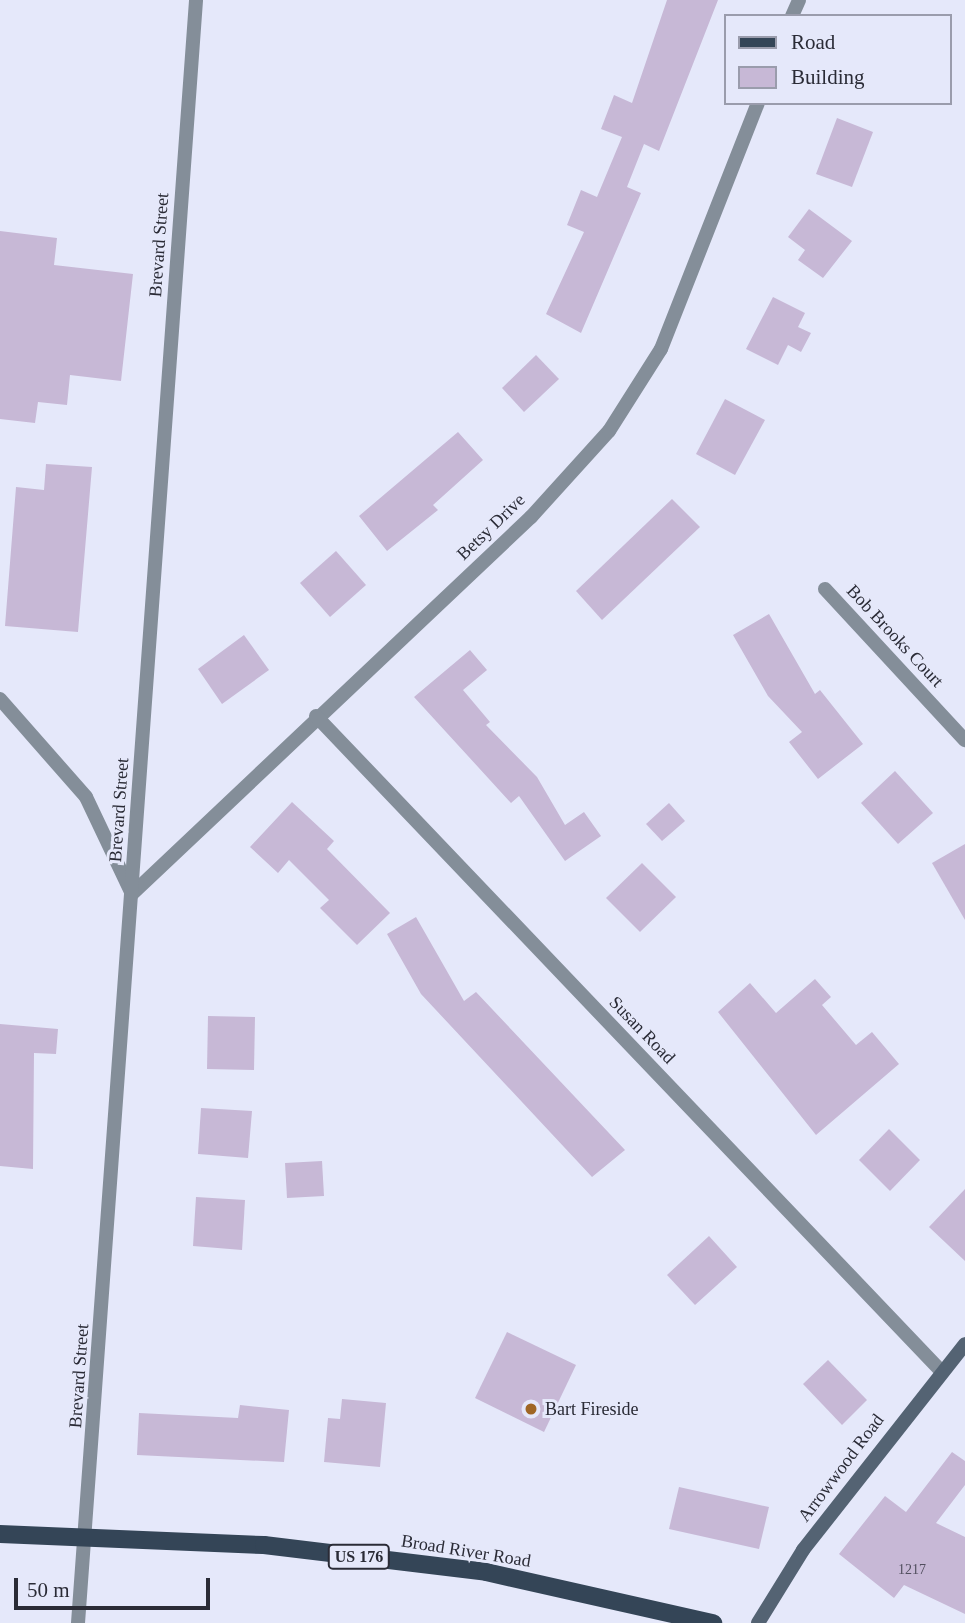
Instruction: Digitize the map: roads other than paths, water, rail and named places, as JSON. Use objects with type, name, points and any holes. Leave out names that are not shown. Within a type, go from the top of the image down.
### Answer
[{"type":"main road","name":"Broad River Road","points":[[0,1534],[264,1545],[486,1572],[685,1619],[713,1623]]},
{"type":"street","name":"Brevard Street","points":[[78,1623],[196,0]]},
{"type":"street","name":"Betsy Drive","points":[[132,894],[316,716],[531,517],[609,431],[661,349],[757,105]]},
{"type":"street","name":"Bob Brooks Court","points":[[825,589],[965,740]]},
{"type":"street","points":[[0,699],[86,797],[132,894]]},
{"type":"street","name":"Susan Road","points":[[316,716],[941,1371]]},
{"type":"street","name":"Arrowwood Road","points":[[758,1623],[803,1550],[941,1371],[965,1344]]},
{"type":"place","name":"Bart Fireside","points":[[531,1409]]}]
